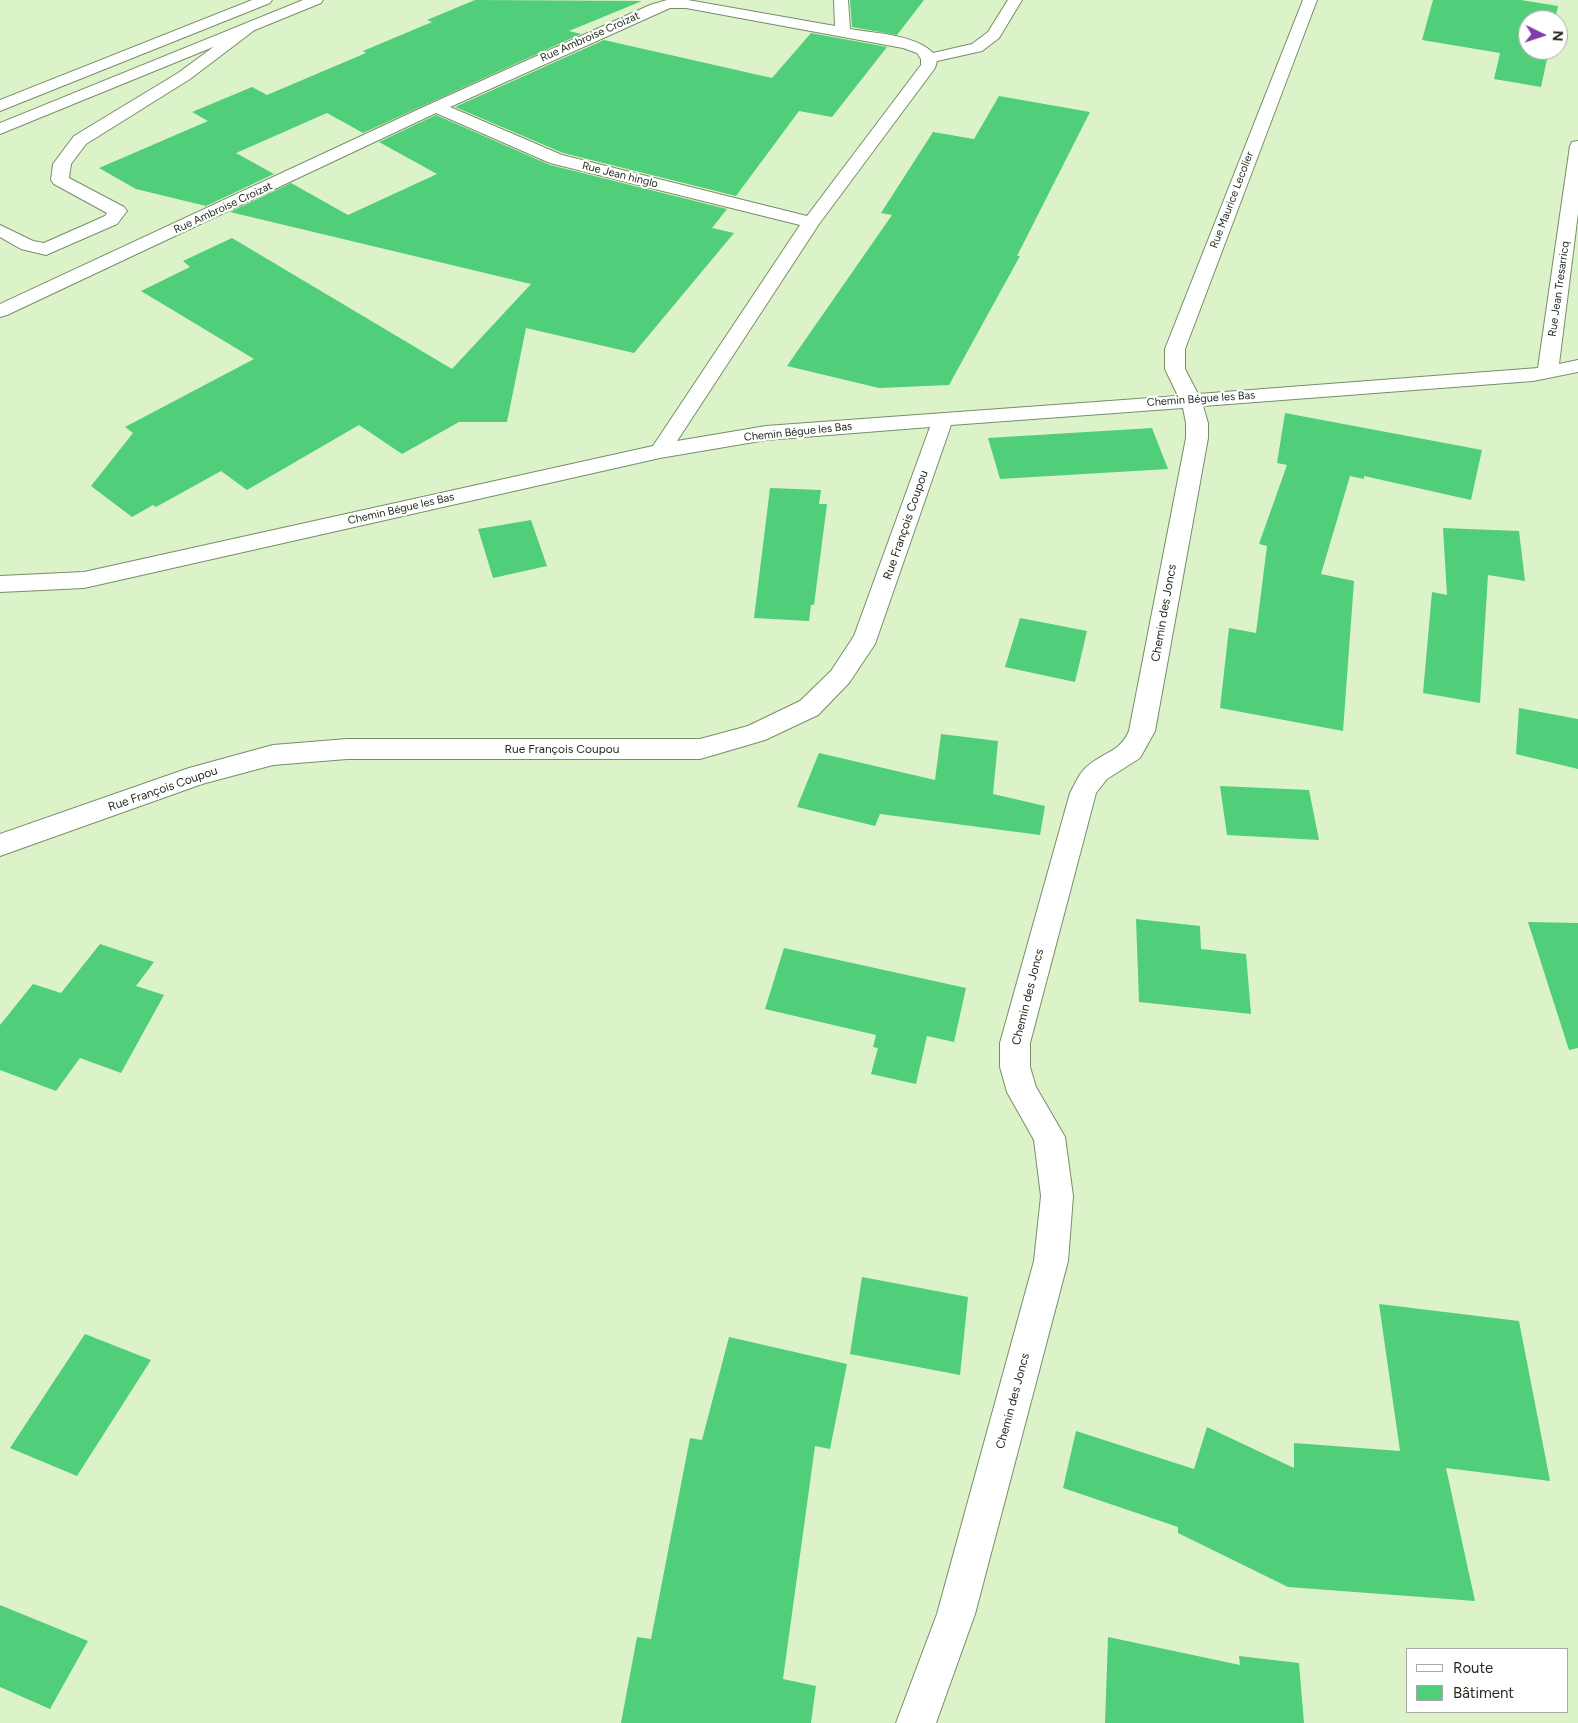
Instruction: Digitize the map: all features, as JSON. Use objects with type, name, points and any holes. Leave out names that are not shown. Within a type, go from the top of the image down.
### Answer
[{"type":"main road","points":[[0,106],[265,0]]},
{"type":"main road","points":[[0,129],[316,0]]},
{"type":"main road","points":[[841,0],[843,32]]},
{"type":"main road","points":[[660,451],[811,222],[929,65],[929,58],[977,48],[994,34],[1015,0]]},
{"type":"main road","name":"Rue Maurice Lecolier","points":[[1191,400],[1175,369],[1175,349],[1310,0]]},
{"type":"main road","name":"Rue Ambroise Croizat","points":[[0,311],[436,107],[655,8],[669,4],[686,4],[907,44],[922,50],[929,58]]},
{"type":"main road","points":[[0,230],[27,245],[46,249],[111,220],[118,211],[60,180],[62,164],[80,140],[184,76],[247,29]]},
{"type":"main road","name":"Rue Jean hinglo","points":[[436,107],[556,159],[811,222]]},
{"type":"main road","name":"Rue Jean Tresarricq","points":[[1548,372],[1578,146]]},
{"type":"main road","name":"Chemin Bégue les Bas","points":[[0,584],[84,580],[660,451],[766,432],[1533,375],[1578,366]]},
{"type":"main road","name":"Chemin des Joncs","points":[[916,1723],[956,1614],[1051,1261],[1058,1196],[1049,1137],[1022,1092],[1015,1068],[1015,1043],[1083,793],[1091,778],[1127,756],[1137,744],[1142,731],[1197,438],[1197,423],[1191,400]]},
{"type":"main road","name":"Rue François Coupou","points":[[0,845],[198,775],[273,755],[347,750],[700,749],[756,733],[809,708],[840,677],[866,638],[943,419]]},
{"type":"building","points":[[475,0],[642,1],[569,31],[581,34],[363,133],[327,113],[236,153],[274,174],[206,206],[136,189],[99,168],[208,121],[192,112],[252,87],[267,95],[366,53],[363,51],[432,22],[427,20]]},
{"type":"building","points":[[850,0],[924,0],[897,35],[852,27]]},
{"type":"building","points":[[1433,0],[1521,0],[1558,6],[1557,10],[1518,10],[1518,60],[1547,60],[1541,87],[1494,79],[1500,53],[1422,40]]},
{"type":"building","points":[[811,33],[887,47],[832,117],[799,111],[736,196],[563,153],[455,107],[604,40],[772,78]]},
{"type":"building","points":[[999,96],[1090,112],[1017,256],[1020,256],[949,385],[879,388],[787,366],[892,215],[881,213],[933,132],[974,139]]},
{"type":"building","points":[[436,115],[550,165],[727,209],[712,228],[734,233],[634,353],[526,328],[507,422],[459,422],[402,454],[359,425],[247,490],[221,471],[156,507],[153,505],[132,517],[91,486],[133,433],[125,427],[254,359],[141,291],[190,267],[183,261],[232,238],[452,369],[531,284],[230,212],[291,183],[348,215],[437,174],[379,142]]},
{"type":"building","points":[[1285,413],[1482,450],[1471,500],[1364,476],[1364,479],[1350,476],[1321,574],[1354,581],[1343,731],[1220,708],[1229,628],[1256,633],[1267,546],[1259,544],[1287,465],[1277,463]]},
{"type":"building","points":[[1152,428],[1168,469],[1000,479],[988,438]]},
{"type":"building","points":[[770,488],[821,490],[819,504],[827,504],[814,605],[811,605],[809,621],[754,618]]},
{"type":"building","points":[[531,520],[547,566],[493,578],[478,529]]},
{"type":"building","points":[[1443,528],[1519,531],[1525,581],[1488,575],[1480,703],[1423,693],[1432,592],[1447,595]]},
{"type":"building","points":[[1020,618],[1087,631],[1075,682],[1005,667]]},
{"type":"building","points":[[1519,708],[1578,719],[1578,769],[1516,754]]},
{"type":"building","points":[[941,734],[998,741],[993,794],[1045,806],[1040,835],[880,814],[875,826],[797,807],[819,753],[935,780]]},
{"type":"building","points":[[1220,786],[1309,790],[1319,840],[1227,835]]},
{"type":"building","points":[[1136,919],[1200,926],[1201,949],[1246,954],[1251,1014],[1139,1002]]},
{"type":"building","points":[[1528,922],[1578,923],[1578,1048],[1569,1050]]},
{"type":"building","points":[[100,944],[154,962],[136,986],[164,995],[121,1073],[80,1058],[56,1091],[0,1070],[0,1025],[33,984],[61,993]]},
{"type":"building","points":[[784,948],[966,988],[954,1042],[927,1036],[916,1084],[871,1074],[878,1048],[873,1047],[876,1035],[765,1009]]},
{"type":"building","points":[[862,1277],[968,1297],[960,1375],[850,1354]]},
{"type":"building","points":[[1379,1304],[1519,1321],[1550,1481],[1446,1468],[1475,1601],[1288,1587],[1178,1533],[1178,1527],[1063,1488],[1076,1431],[1194,1469],[1207,1427],[1294,1468],[1294,1443],[1400,1451]]},
{"type":"building","points":[[85,1334],[151,1360],[77,1476],[10,1448]]},
{"type":"building","points":[[729,1337],[847,1364],[830,1449],[815,1446],[783,1679],[816,1686],[811,1723],[621,1723],[637,1637],[651,1639],[690,1438],[702,1440]]},
{"type":"building","points":[[0,1605],[88,1641],[50,1709],[0,1687]]},
{"type":"building","points":[[1108,1637],[1240,1665],[1239,1656],[1299,1663],[1304,1723],[1105,1723]]}]
